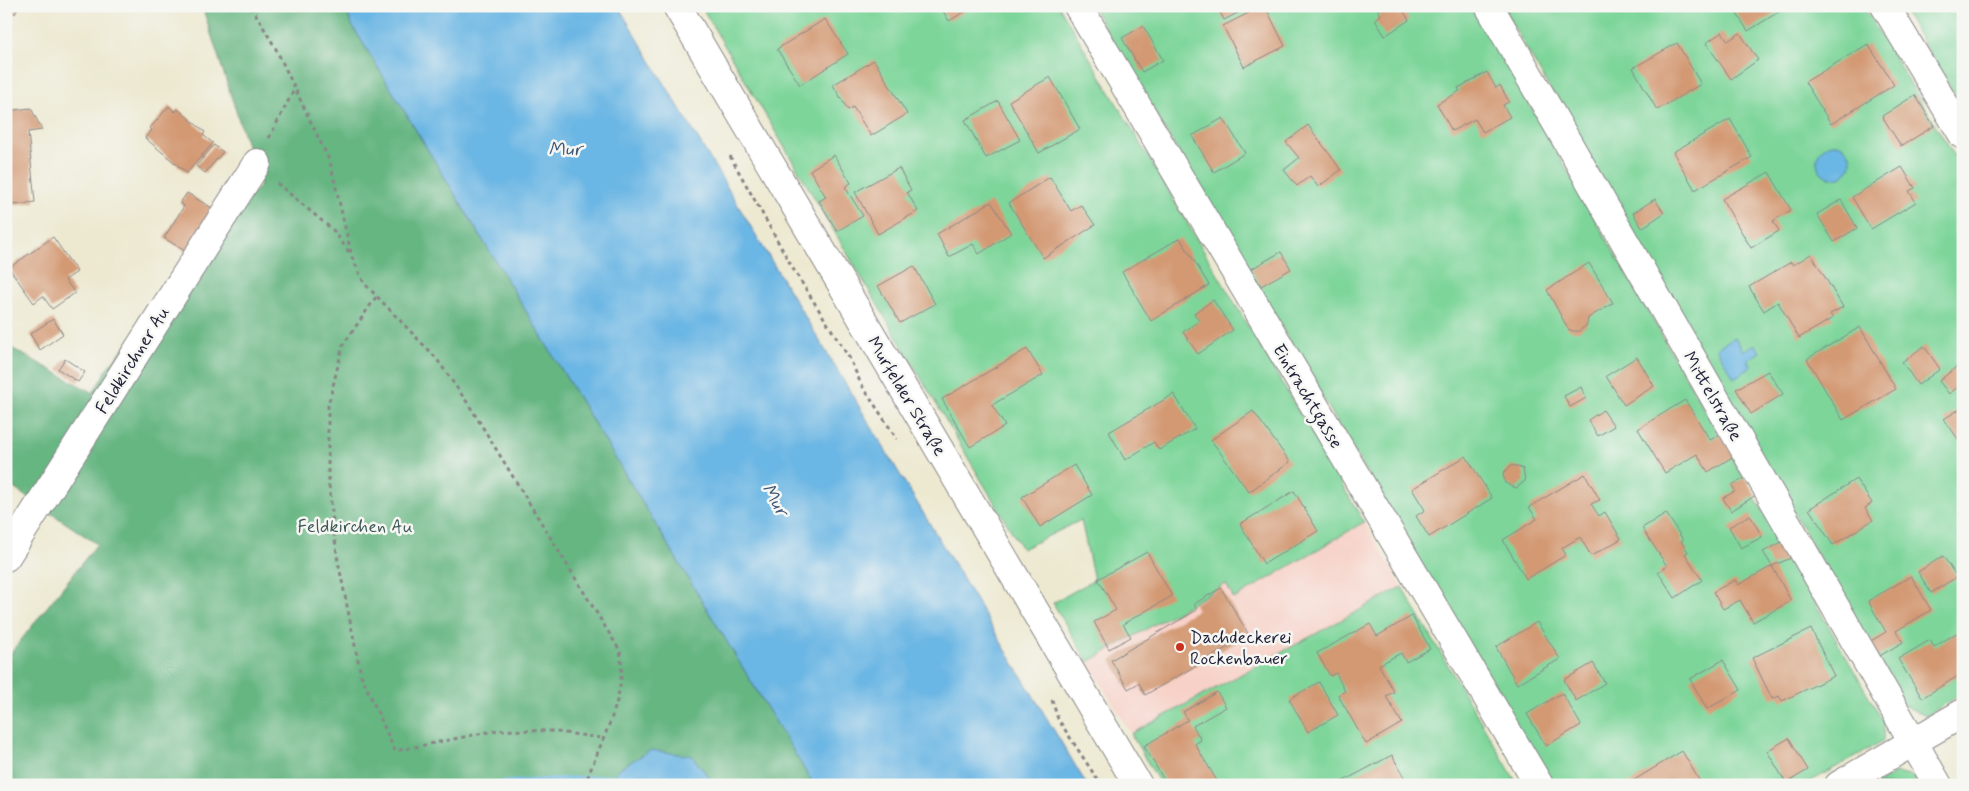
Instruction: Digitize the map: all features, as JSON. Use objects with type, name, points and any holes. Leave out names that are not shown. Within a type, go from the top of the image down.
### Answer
[{"type":"street","name":"Murfelder Straße","points":[[677,6],[1138,785]]},
{"type":"street","name":"Eintrachtgasse","points":[[1078,6],[1539,785]]},
{"type":"street","name":"Mittelstraße","points":[[1489,6],[1938,785]]},
{"type":"street","points":[[1885,6],[1963,135]]},
{"type":"street","name":"Feldkirchner Au","points":[[6,557],[257,163]]},
{"type":"street","points":[[1839,785],[1963,713]]},
{"type":"path","points":[[251,6],[295,88],[330,162],[352,258]]},
{"type":"path","points":[[295,88],[257,163],[287,193],[334,232],[352,258],[364,283],[436,358],[468,405],[620,651],[622,667],[621,689],[585,785]]},
{"type":"path","points":[[376,297],[343,345],[328,406],[328,478],[337,556],[361,675],[395,751],[498,730],[550,732],[602,738]]},
{"type":"shaded area","points":[[1364,522],[1402,587],[1131,734],[1088,662],[1227,584],[1235,599]]},
{"type":"green space","name":"Feldkirchen Au","points":[[202,6],[345,6],[352,25],[814,785],[715,785],[692,756],[614,782],[614,785],[6,785],[6,659],[97,544],[6,483],[6,345],[93,393],[108,367],[260,185]]},
{"type":"green space","points":[[701,6],[1059,6],[1364,522],[1234,599],[1226,584],[1088,662],[1053,603],[1094,580],[1081,520],[1022,549]]},
{"type":"green space","points":[[1092,6],[1473,6],[1884,723],[1883,741],[1804,785],[1551,785]]},
{"type":"green space","points":[[1502,6],[1863,6],[1963,170],[1963,693],[1926,716],[1905,706]]},
{"type":"green space","points":[[1901,6],[1963,6],[1963,108]]},
{"type":"green space","points":[[1402,587],[1518,785],[1161,785],[1131,734]]},
{"type":"green space","points":[[1896,773],[1914,777],[1919,785],[1875,785]]},
{"type":"water","name":"Mur","points":[[345,6],[618,6],[1087,785],[814,785],[352,25]]},
{"type":"water","points":[[1834,144],[1846,149],[1851,161],[1846,173],[1834,178],[1822,173],[1817,161],[1822,149]]},
{"type":"water","points":[[1735,337],[1743,351],[1755,344],[1760,352],[1748,360],[1752,367],[1734,378],[1716,348]]},
{"type":"water","points":[[651,750],[692,756],[715,785],[614,785],[617,770]]},
{"type":"building","points":[[6,6],[19,6],[15,14]]},
{"type":"building","points":[[940,6],[974,6],[949,21]]},
{"type":"building","points":[[1217,6],[1251,6],[1224,20]]},
{"type":"building","points":[[1265,6],[1285,46],[1244,67],[1223,26]]},
{"type":"building","points":[[1376,6],[1407,6],[1402,9],[1409,20],[1385,36],[1375,20],[1381,15]]},
{"type":"building","points":[[1732,6],[1788,6],[1748,31]]},
{"type":"building","points":[[825,19],[848,54],[800,85],[777,49]]},
{"type":"building","points":[[1143,26],[1163,60],[1142,72],[1122,38]]},
{"type":"building","points":[[1722,32],[1728,41],[1740,33],[1758,60],[1731,79],[1706,43]]},
{"type":"building","points":[[1677,43],[1701,84],[1657,110],[1633,68]]},
{"type":"building","points":[[1868,44],[1894,85],[1831,124],[1805,82]]},
{"type":"building","points":[[874,60],[907,114],[871,136],[853,107],[848,110],[833,85]]},
{"type":"building","points":[[1487,72],[1496,88],[1500,85],[1509,102],[1503,105],[1510,117],[1483,132],[1475,119],[1452,131],[1437,104],[1460,91],[1458,88]]},
{"type":"building","points":[[1050,77],[1080,129],[1039,153],[1009,101]]},
{"type":"building","points":[[1915,95],[1934,126],[1901,146],[1882,116]]},
{"type":"building","points":[[998,101],[1020,140],[986,158],[965,120]]},
{"type":"building","points":[[169,106],[175,112],[178,109],[205,132],[203,135],[213,143],[187,173],[145,138],[152,130],[150,128]]},
{"type":"building","points":[[31,108],[42,130],[28,132],[35,202],[6,206],[6,111]]},
{"type":"building","points":[[1223,118],[1245,153],[1214,172],[1192,136]]},
{"type":"building","points":[[1730,119],[1752,157],[1695,190],[1673,152]]},
{"type":"building","points":[[1308,125],[1341,170],[1318,187],[1310,176],[1297,186],[1284,170],[1299,158],[1286,142]]},
{"type":"building","points":[[214,145],[223,152],[205,173],[196,166]]},
{"type":"building","points":[[834,155],[851,183],[845,187],[863,216],[837,231],[819,201],[826,197],[810,170]]},
{"type":"building","points":[[1902,167],[1915,188],[1909,191],[1916,202],[1871,229],[1852,197]]},
{"type":"building","points":[[899,168],[911,190],[907,192],[918,211],[878,234],[855,192]]},
{"type":"building","points":[[1769,172],[1791,210],[1773,221],[1779,231],[1751,248],[1722,199]]},
{"type":"building","points":[[1050,177],[1071,211],[1081,205],[1095,225],[1043,258],[1009,203]]},
{"type":"building","points":[[187,193],[217,211],[190,254],[164,238],[184,206],[180,203]]},
{"type":"building","points":[[1655,199],[1664,213],[1642,228],[1633,213]]},
{"type":"building","points":[[1841,200],[1857,228],[1834,242],[1817,214]]},
{"type":"building","points":[[991,202],[1011,233],[979,254],[973,244],[949,257],[937,234]]},
{"type":"building","points":[[53,237],[77,272],[65,280],[75,293],[52,309],[43,296],[34,303],[9,268]]},
{"type":"building","points":[[1180,238],[1209,285],[1151,321],[1122,272]]},
{"type":"building","points":[[1281,252],[1291,269],[1261,286],[1251,269]]},
{"type":"building","points":[[1811,254],[1843,307],[1830,314],[1833,318],[1799,338],[1778,302],[1764,311],[1749,287],[1791,262],[1793,265]]},
{"type":"building","points":[[1589,263],[1613,303],[1588,318],[1587,325],[1579,331],[1573,331],[1568,329],[1547,290]]},
{"type":"building","points":[[914,266],[935,304],[900,323],[878,286]]},
{"type":"building","points":[[1213,300],[1233,330],[1198,354],[1183,332],[1199,321],[1194,313]]},
{"type":"building","points":[[53,319],[63,334],[40,350],[30,334]]},
{"type":"building","points":[[1860,327],[1896,389],[1843,420],[1807,359]]},
{"type":"building","points":[[1924,346],[1940,369],[1918,385],[1902,362]]},
{"type":"building","points":[[1027,349],[1043,375],[992,405],[1005,426],[970,447],[942,399]]},
{"type":"building","points":[[1637,357],[1654,386],[1624,405],[1606,376]]},
{"type":"building","points":[[65,359],[85,372],[78,382],[58,369]]},
{"type":"building","points":[[1956,367],[1963,376],[1963,383],[1949,394],[1939,381]]},
{"type":"building","points":[[1768,371],[1783,394],[1751,414],[1736,389]]},
{"type":"building","points":[[1581,387],[1586,398],[1570,407],[1564,396]]},
{"type":"building","points":[[1174,394],[1195,429],[1159,450],[1154,442],[1125,460],[1109,432]]},
{"type":"building","points":[[1685,400],[1710,440],[1721,434],[1734,456],[1708,472],[1697,454],[1665,473],[1638,429]]},
{"type":"building","points":[[1963,407],[1963,446],[1944,419]]},
{"type":"building","points":[[1603,410],[1614,426],[1598,436],[1588,420]]},
{"type":"building","points":[[1253,411],[1290,462],[1249,492],[1211,440]]},
{"type":"building","points":[[1466,456],[1492,498],[1429,537],[1416,516],[1425,510],[1412,489]]},
{"type":"building","points":[[1074,465],[1092,495],[1040,527],[1022,497]]},
{"type":"building","points":[[1512,465],[1523,469],[1525,481],[1516,488],[1505,483],[1503,473]]},
{"type":"building","points":[[1585,474],[1600,500],[1591,504],[1599,516],[1605,512],[1621,539],[1591,556],[1580,537],[1562,548],[1566,555],[1526,579],[1503,540],[1537,519],[1529,507]]},
{"type":"building","points":[[1745,478],[1756,495],[1731,511],[1723,498],[1735,491],[1732,485]]},
{"type":"building","points":[[1856,479],[1872,503],[1865,508],[1873,520],[1833,545],[1809,509]]},
{"type":"building","points":[[1294,491],[1318,531],[1264,564],[1240,524]]},
{"type":"building","points":[[1666,513],[1683,540],[1681,541],[1688,552],[1685,554],[1702,580],[1675,598],[1658,572],[1667,566],[1642,528]]},
{"type":"building","points":[[1750,515],[1762,537],[1741,548],[1729,527]]},
{"type":"building","points":[[1782,542],[1791,558],[1772,566],[1763,552]]},
{"type":"building","points":[[1147,552],[1172,596],[1123,624],[1131,637],[1109,649],[1094,622],[1116,610],[1098,579]]},
{"type":"building","points":[[1943,556],[1957,577],[1931,593],[1918,572]]},
{"type":"building","points":[[1772,566],[1791,601],[1753,622],[1740,600],[1723,609],[1713,592],[1735,580],[1738,585]]},
{"type":"building","points":[[1911,576],[1931,610],[1896,631],[1903,642],[1878,657],[1869,642],[1886,632],[1868,601]]},
{"type":"building","name":"Dachdeckerei Rockenbauer","points":[[1221,588],[1249,635],[1145,695],[1139,683],[1128,689],[1111,660],[1197,610],[1194,604]]},
{"type":"building","points":[[1412,616],[1430,649],[1406,662],[1401,653],[1379,665],[1394,692],[1386,696],[1402,723],[1366,744],[1338,695],[1345,691],[1336,673],[1330,676],[1317,653],[1370,624],[1377,636]]},
{"type":"building","points":[[1537,622],[1560,659],[1517,684],[1496,647]]},
{"type":"building","points":[[1811,629],[1834,676],[1782,701],[1779,696],[1772,699],[1752,658]]},
{"type":"building","points":[[1963,629],[1963,673],[1922,698],[1898,659],[1930,640],[1934,647]]},
{"type":"building","points":[[1723,660],[1741,690],[1707,709],[1690,679]]},
{"type":"building","points":[[1593,663],[1605,683],[1576,701],[1564,680]]},
{"type":"building","points":[[1319,682],[1338,715],[1308,732],[1289,699]]},
{"type":"building","points":[[1217,692],[1226,707],[1193,726],[1201,740],[1195,744],[1217,781],[1210,785],[1167,785],[1144,746],[1188,720],[1183,712]]},
{"type":"building","points":[[1562,693],[1581,725],[1546,746],[1527,714]]},
{"type":"building","points":[[1789,738],[1808,770],[1786,783],[1767,751]]},
{"type":"building","points":[[1682,751],[1702,785],[1626,785]]},
{"type":"building","points":[[1392,755],[1408,785],[1336,785]]},
{"type":"waterway","points":[[504,785],[628,778],[642,785]]},
{"type":"place","name":"Dachdeckerei Rockenbauer","points":[[1180,647]]}]
